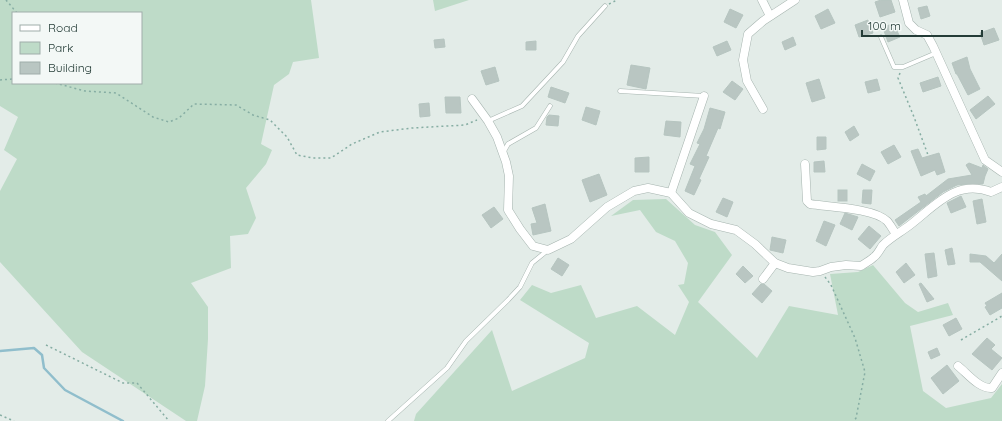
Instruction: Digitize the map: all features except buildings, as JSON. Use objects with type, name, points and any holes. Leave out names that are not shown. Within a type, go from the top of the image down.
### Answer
[{"type":"street","points":[[762,0],[770,16]]},
{"type":"street","points":[[762,109],[747,81],[743,60],[748,34],[763,21],[795,0]]},
{"type":"street","points":[[903,0],[909,23],[916,30],[927,34],[937,53],[985,160],[1002,172]]},
{"type":"street","points":[[671,193],[704,96]]},
{"type":"street","points":[[472,99],[487,119],[497,137],[503,153],[509,176],[508,210],[533,246],[548,250],[571,239],[607,207],[634,191],[648,188],[671,193],[689,213],[711,224],[736,230],[775,263],[788,268],[813,272],[846,265],[861,266],[874,257],[883,245],[896,234],[909,226],[934,204],[953,192],[968,188],[981,188],[991,192],[1002,187]]},
{"type":"street","points":[[805,164],[807,201],[810,204],[857,210],[874,214],[887,221],[896,234]]},
{"type":"street","points":[[763,279],[775,263]]},
{"type":"street","points":[[958,366],[978,384],[987,388],[992,388],[1002,373]]},
{"type":"lane","points":[[487,119],[522,106],[564,62],[578,36],[605,6]]},
{"type":"lane","points":[[881,37],[894,67],[903,67],[937,53]]},
{"type":"lane","points":[[620,92],[704,96]]},
{"type":"lane","points":[[503,153],[508,144],[536,128],[550,106]]},
{"type":"lane","points":[[388,421],[447,368],[466,342],[520,287],[532,263],[548,250]]},
{"type":"path","points":[[6,0],[16,12]]},
{"type":"path","points":[[903,67],[898,78],[928,155]]},
{"type":"path","points":[[0,80],[12,79]]},
{"type":"path","points":[[60,84],[85,91],[116,93],[153,117],[169,122],[179,118],[194,104],[236,105],[253,115],[270,120],[287,137],[297,155],[314,158],[331,158],[352,144],[380,132],[412,128],[465,125],[487,119]]},
{"type":"path","points":[[820,271],[830,285],[855,338],[866,372],[856,418],[854,421]]},
{"type":"path","points":[[961,340],[1002,316]]},
{"type":"path","points":[[46,345],[122,383],[137,383],[169,421]]},
{"type":"path","points":[[0,415],[14,421]]},
{"type":"green space","points":[[0,0],[311,0],[319,58],[293,62],[289,74],[274,85],[261,144],[272,150],[266,164],[246,188],[256,218],[248,234],[230,236],[231,268],[191,283],[208,307],[208,339],[205,386],[197,421],[186,421],[82,352],[0,262],[0,191],[17,159],[4,150],[18,117],[0,106]]},
{"type":"green space","points":[[433,0],[469,0],[435,11]]},
{"type":"green space","points":[[666,199],[695,225],[715,232],[732,255],[698,302],[757,358],[789,306],[838,315],[830,274],[858,272],[873,265],[905,303],[918,312],[948,303],[953,315],[910,326],[923,391],[946,408],[991,398],[1002,384],[1002,421],[414,421],[416,414],[492,330],[512,391],[585,358],[589,343],[520,300],[532,285],[551,293],[581,285],[596,318],[637,306],[675,335],[689,302],[678,285],[684,284],[688,263],[675,241],[656,232],[640,210],[611,216],[633,200]]},
{"type":"waterway","points":[[0,351],[34,348],[42,355],[44,368],[65,390],[123,421]]}]
